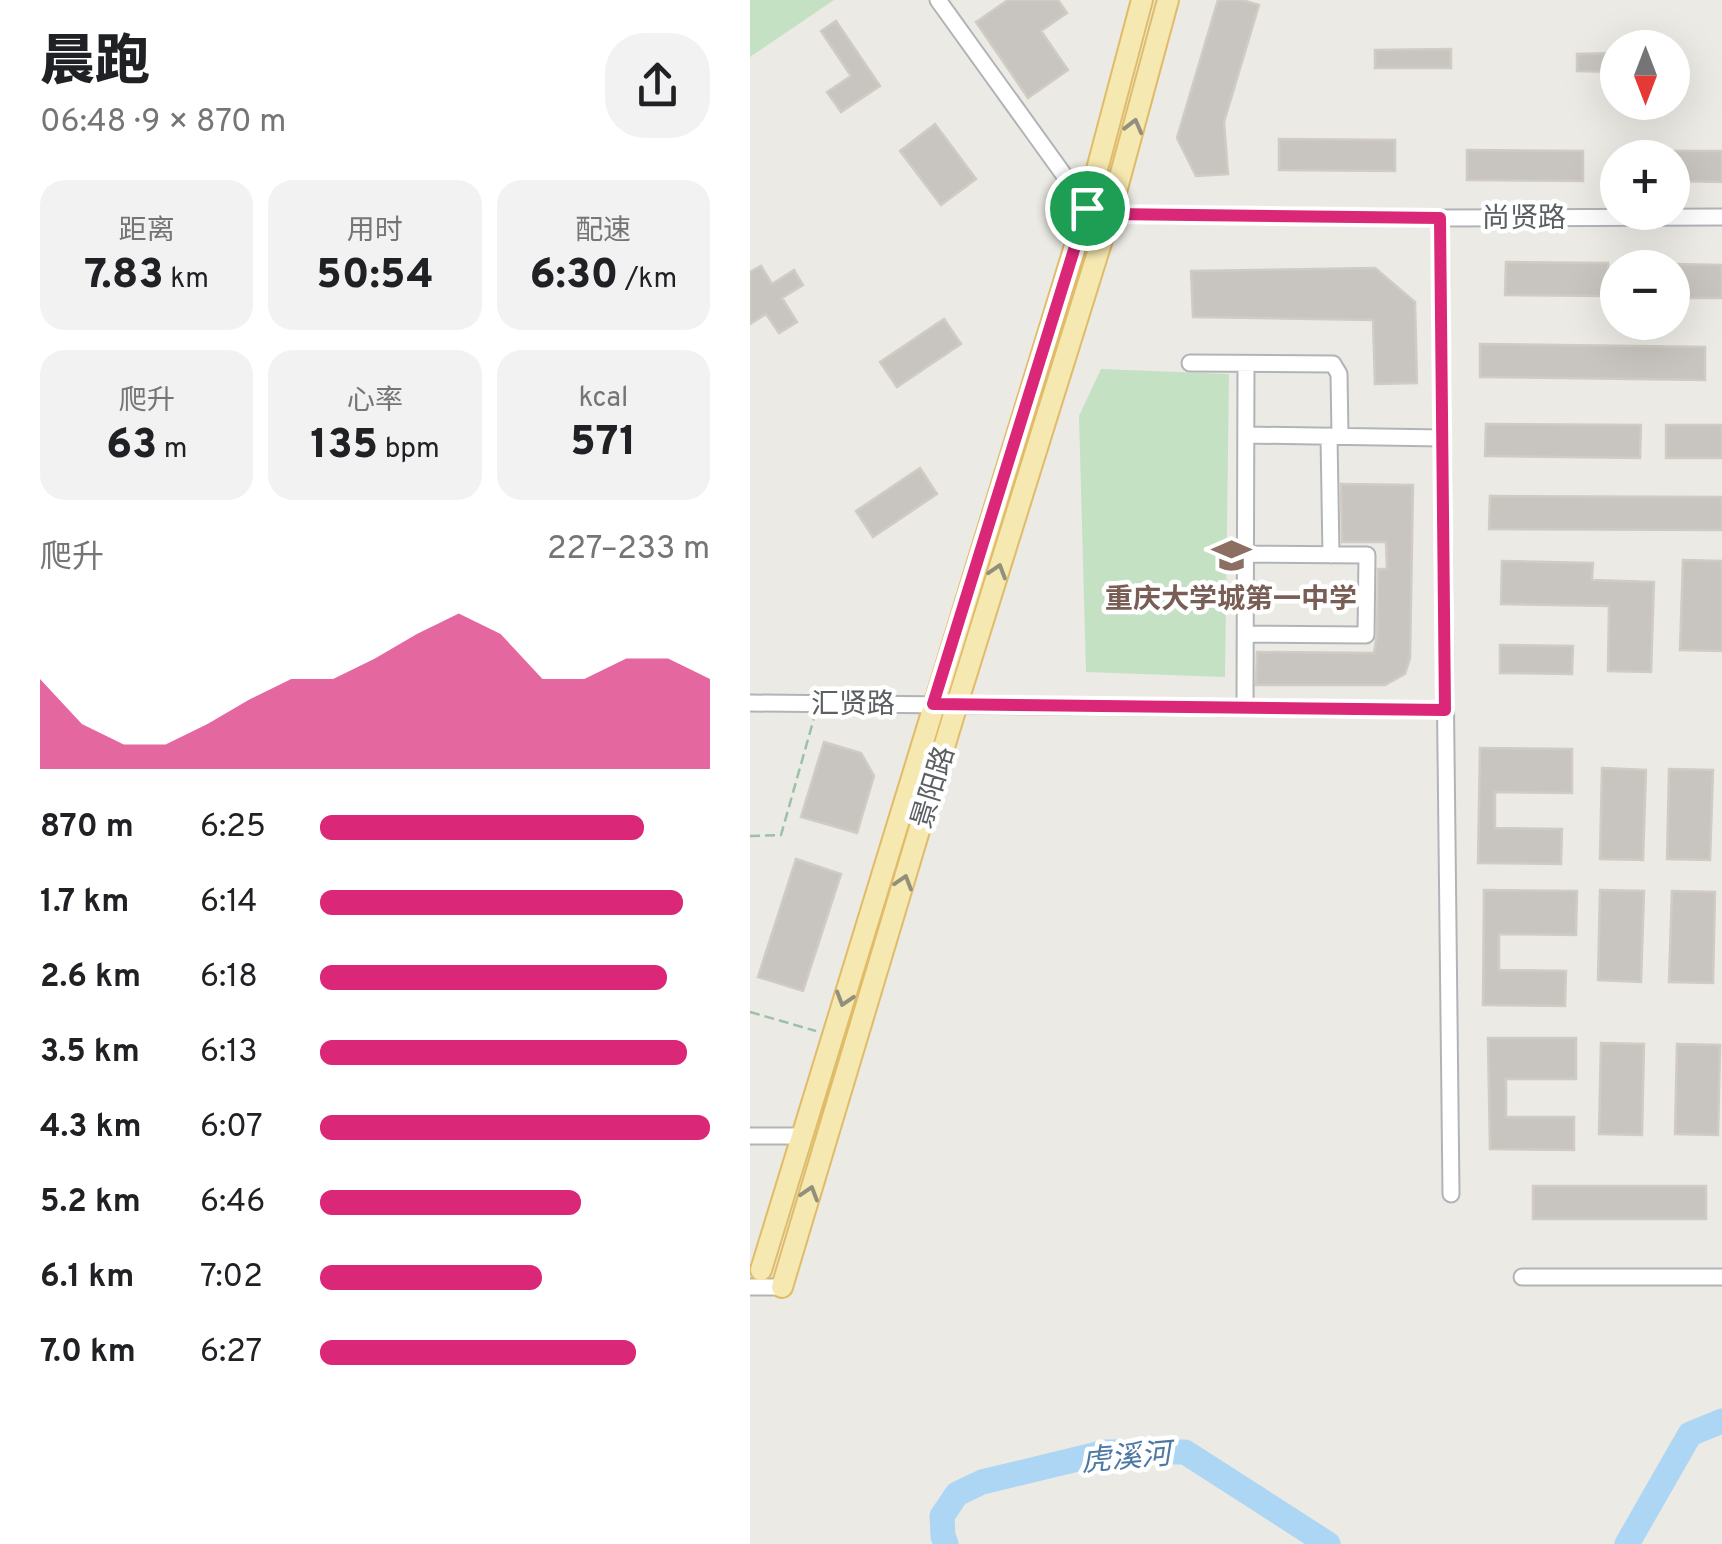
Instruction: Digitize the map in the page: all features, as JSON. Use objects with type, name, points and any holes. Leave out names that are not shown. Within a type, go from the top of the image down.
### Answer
[{"type":"main road","name":"景阳路","points":[[754,1276],[803,1136],[1087,208],[1142,0]]},
{"type":"main road","name":"景阳路","points":[[782,1287],[957,704],[1110,214],[1168,0]]},
{"type":"street","points":[[938,0],[1087,208]]},
{"type":"street","name":"尚贤路","points":[[1087,208],[1110,214],[1722,217]]},
{"type":"street","points":[[1440,218],[1451,1194]]},
{"type":"street","points":[[1190,363],[1333,364],[1339,374],[1331,555]]},
{"type":"street","points":[[1245,708],[1246,364]]},
{"type":"street","points":[[1247,435],[1442,438]]},
{"type":"street","points":[[1246,554],[1367,556],[1366,635],[1246,634]]},
{"type":"street","name":"汇贤路","points":[[750,703],[1445,710]]},
{"type":"street","points":[[750,1136],[803,1136]]},
{"type":"street","points":[[754,1276],[782,1287]]},
{"type":"street","points":[[1522,1277],[1722,1277]]},
{"type":"path","points":[[750,836],[781,834],[819,702]]},
{"type":"path","points":[[750,1012],[818,1031]]},
{"type":"green space","points":[[750,0],[834,0],[750,57]]},
{"type":"green space","points":[[1101,369],[1229,374],[1225,677],[1086,672],[1079,416]]},
{"type":"building","points":[[1008,0],[1058,0],[1067,13],[1041,31],[1068,70],[1028,98],[976,22]]},
{"type":"building","points":[[1218,0],[1259,5],[1224,122],[1228,174],[1196,176],[1177,138]]},
{"type":"building","points":[[836,21],[880,86],[841,112],[827,92],[851,76],[821,31]]},
{"type":"building","points":[[1451,49],[1451,68],[1375,68],[1375,50]]},
{"type":"building","points":[[1600,53],[1600,72],[1577,71],[1577,54]]},
{"type":"building","points":[[935,124],[976,179],[941,205],[900,151]]},
{"type":"building","points":[[1279,139],[1395,140],[1395,171],[1279,170]]},
{"type":"building","points":[[1467,150],[1583,151],[1583,181],[1467,180]]},
{"type":"building","points":[[1690,151],[1722,151],[1722,182],[1690,181]]},
{"type":"building","points":[[1506,262],[1600,263],[1600,296],[1505,295]]},
{"type":"building","points":[[1690,264],[1722,265],[1722,298],[1690,298]]},
{"type":"building","points":[[761,266],[772,284],[794,270],[803,285],[782,298],[797,322],[779,333],[766,314],[750,324],[750,272]]},
{"type":"building","points":[[1375,268],[1415,302],[1417,383],[1375,384],[1373,320],[1193,317],[1191,271]]},
{"type":"building","points":[[944,319],[961,344],[897,387],[880,362]]},
{"type":"building","points":[[1480,344],[1705,347],[1705,380],[1480,377]]},
{"type":"building","points":[[1486,424],[1641,425],[1640,458],[1485,456]]},
{"type":"building","points":[[1666,425],[1722,425],[1722,458],[1666,458]]},
{"type":"building","points":[[920,468],[937,494],[873,537],[856,511]]},
{"type":"building","points":[[1341,484],[1413,485],[1410,658],[1405,674],[1385,685],[1256,685],[1257,652],[1374,653],[1378,569],[1387,569],[1386,542],[1342,542]]},
{"type":"building","points":[[1490,496],[1722,497],[1722,530],[1489,529]]},
{"type":"building","points":[[1683,560],[1722,561],[1722,651],[1680,650]]},
{"type":"building","points":[[1502,561],[1593,563],[1592,580],[1654,582],[1651,672],[1608,671],[1609,606],[1501,604]]},
{"type":"building","points":[[1500,645],[1573,646],[1572,674],[1500,673]]},
{"type":"building","points":[[824,742],[861,753],[874,776],[857,833],[801,817]]},
{"type":"building","points":[[1480,748],[1572,749],[1572,793],[1495,792],[1495,828],[1562,829],[1561,864],[1478,863]]},
{"type":"building","points":[[1602,768],[1646,770],[1643,860],[1600,859]]},
{"type":"building","points":[[1669,769],[1713,770],[1710,860],[1667,859]]},
{"type":"building","points":[[796,859],[841,874],[803,991],[758,977]]},
{"type":"building","points":[[1484,890],[1577,891],[1576,935],[1499,934],[1499,970],[1566,971],[1565,1006],[1483,1005]]},
{"type":"building","points":[[1600,890],[1644,891],[1641,982],[1598,980]]},
{"type":"building","points":[[1672,891],[1715,892],[1713,983],[1669,982]]},
{"type":"building","points":[[1488,1038],[1576,1038],[1576,1079],[1506,1079],[1506,1117],[1574,1117],[1574,1150],[1490,1149]]},
{"type":"building","points":[[1601,1043],[1644,1044],[1642,1135],[1599,1134]]},
{"type":"building","points":[[1677,1044],[1720,1045],[1718,1135],[1675,1134]]},
{"type":"building","points":[[1533,1186],[1706,1186],[1706,1219],[1533,1219]]},
{"type":"waterway","name":"虎溪河","points":[[1627,1544],[1690,1434],[1722,1421]]},
{"type":"waterway","name":"虎溪河","points":[[946,1544],[942,1516],[957,1494],[982,1482],[1106,1452],[1185,1452],[1328,1544]]},
{"type":"place","name":"重庆大学城第一中学","points":[[1231,556]]},
{"type":"route","points":[[1087,208],[1110,214],[1440,218],[1445,710],[933,704],[1087,208]]}]
